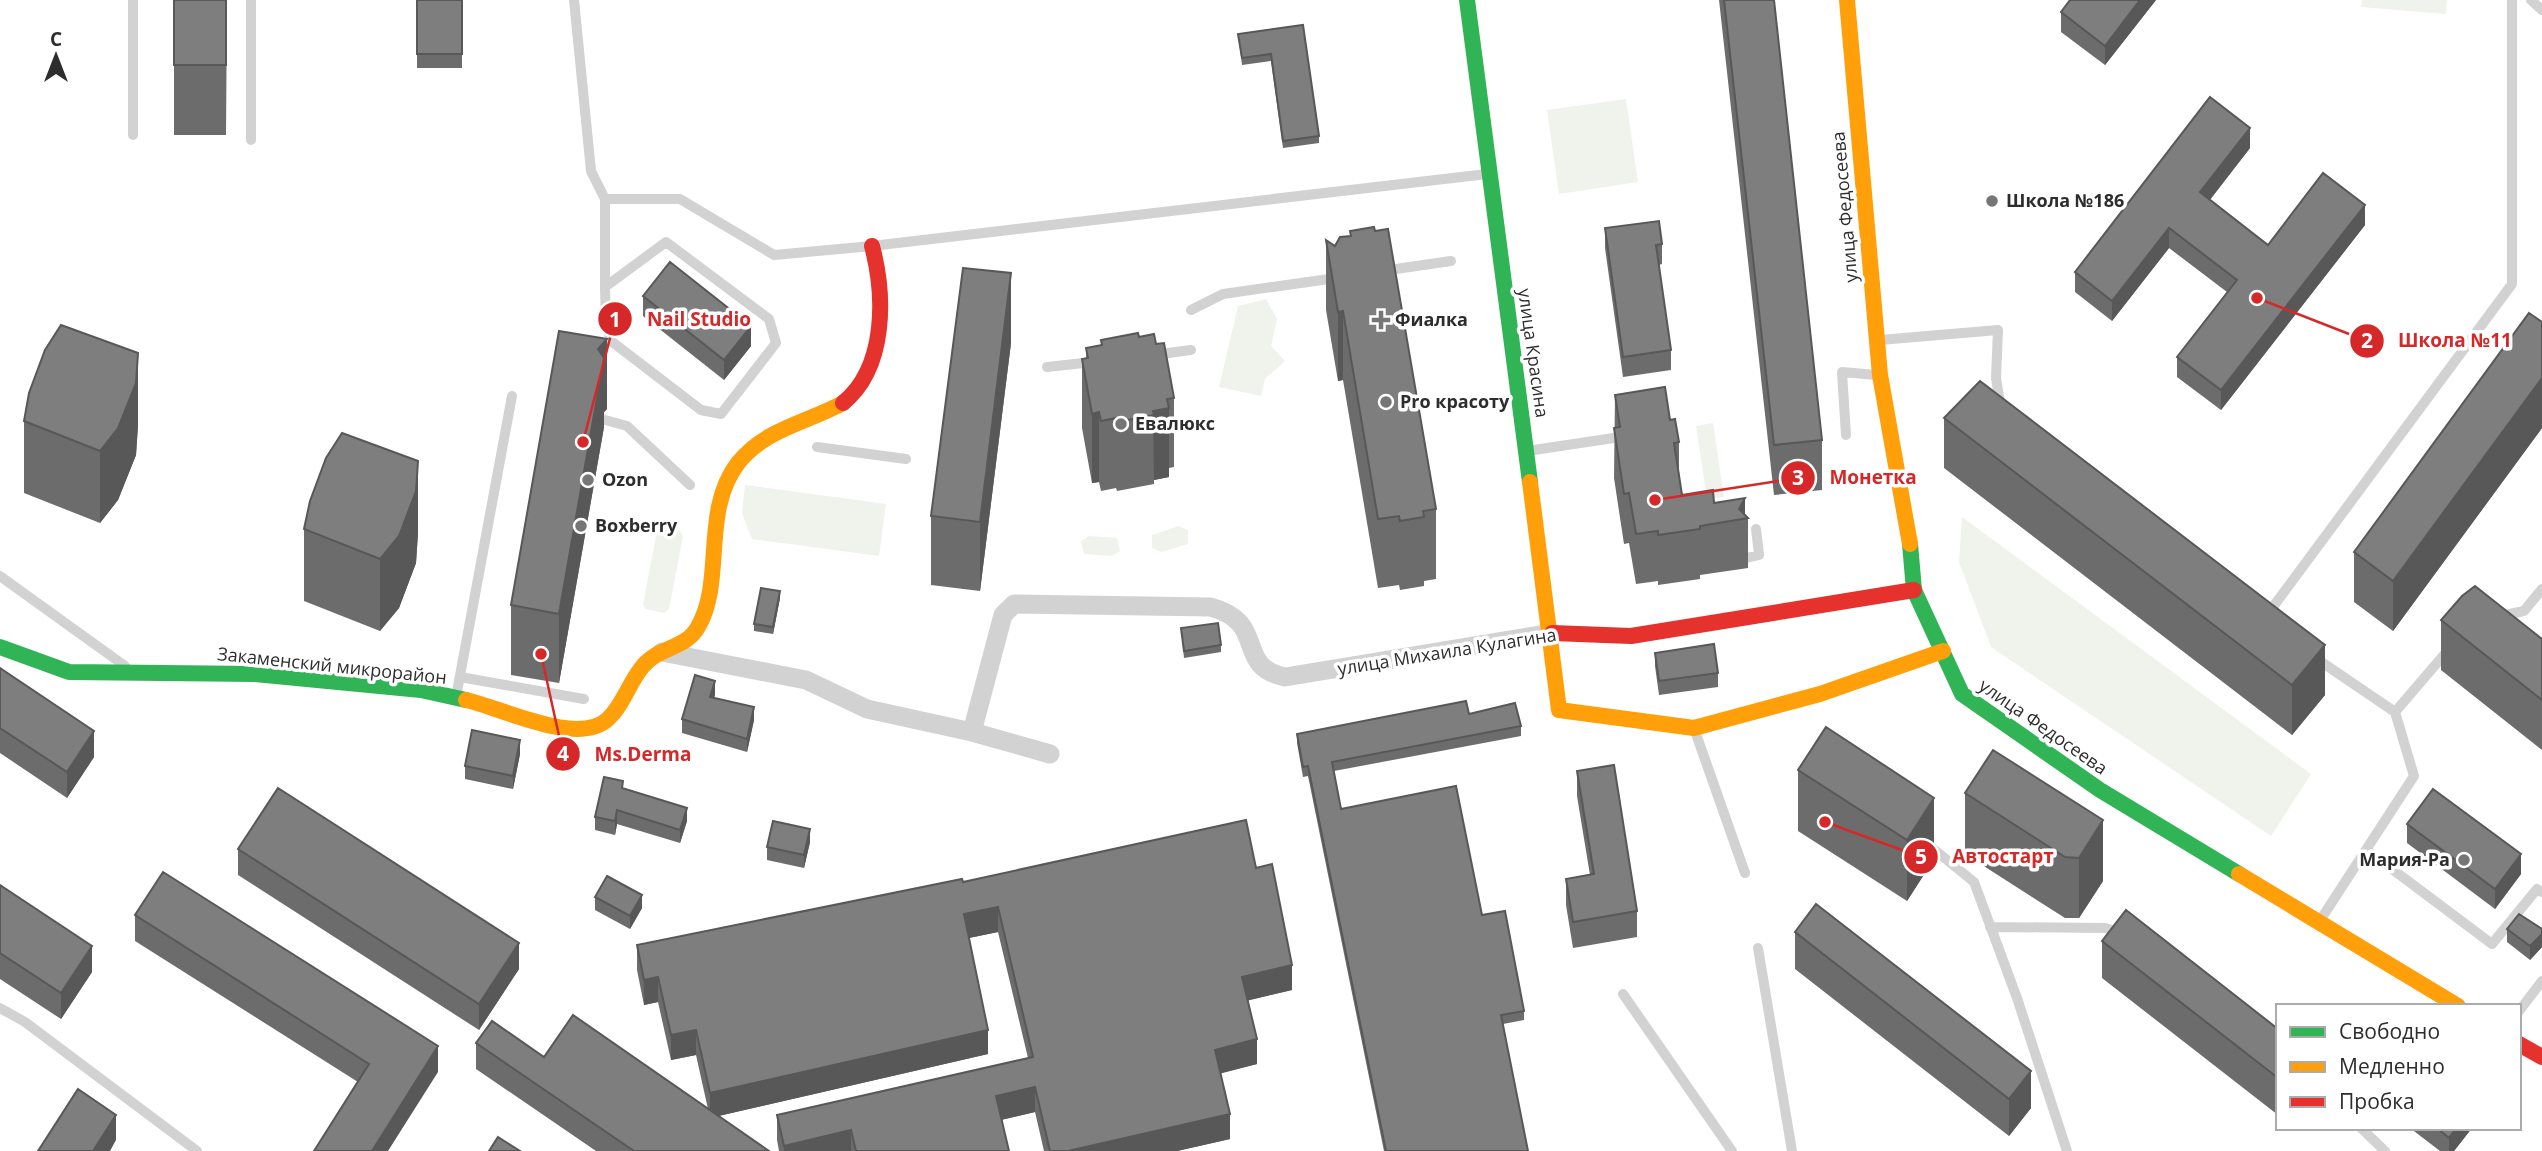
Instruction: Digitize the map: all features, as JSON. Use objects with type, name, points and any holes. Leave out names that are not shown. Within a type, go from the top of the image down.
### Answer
[{"type":"street","name":"улица Красина","points":[[1467,0],[1552,633],[1559,710],[1694,727]]},
{"type":"street","name":"улица Федосеева","points":[[1847,0],[1876,340],[1913,559],[1914,590],[1962,694],[2100,790],[2320,920],[2455,1004]]},
{"type":"street","name":"Закаменский микрорайон","points":[[0,647],[69,672],[255,674],[421,690],[537,722],[584,731],[595,729],[620,706],[643,665],[661,652],[680,646],[697,630],[706,611],[721,503],[734,468],[761,438],[844,402],[858,391],[873,352],[878,317],[880,284],[872,246]]},
{"type":"street","name":"улица Михаила Кулагина","points":[[972,732],[1003,615],[1014,604],[1210,607],[1227,612],[1242,622],[1259,665],[1270,674],[1285,677],[1552,633],[1631,636],[1914,590]]},
{"type":"street","points":[[1694,727],[1820,694],[1943,651]]},
{"type":"street","points":[[661,652],[806,680],[867,709],[972,732],[1050,754]]},
{"type":"street","points":[[2521,1045],[2542,1058]]},
{"type":"lane","points":[[133,0],[133,135]]},
{"type":"lane","points":[[251,0],[251,140]]},
{"type":"lane","points":[[574,0],[591,171],[605,200],[605,287],[606,325],[611,341],[701,410],[721,414],[776,343],[769,319],[730,297],[666,242],[605,287]]},
{"type":"lane","points":[[2262,622],[2512,284],[2512,0]]},
{"type":"lane","points":[[2531,0],[2542,10]]},
{"type":"lane","points":[[605,200],[680,199],[774,255],[872,246],[1490,173]]},
{"type":"lane","points":[[1369,273],[1451,261]]},
{"type":"lane","points":[[1191,310],[1223,294],[1329,284],[1342,277]]},
{"type":"lane","points":[[1876,340],[1998,330],[1996,378],[2003,417]]},
{"type":"lane","points":[[1139,356],[1191,350]]},
{"type":"lane","points":[[1047,368],[1100,361]]},
{"type":"lane","points":[[1846,435],[1842,372],[1880,375]]},
{"type":"lane","points":[[456,698],[512,396]]},
{"type":"lane","points":[[605,420],[627,426],[691,485]]},
{"type":"lane","points":[[1527,451],[1640,434]]},
{"type":"lane","points":[[817,447],[906,459]]},
{"type":"lane","points":[[1744,537],[1756,532],[1759,555],[1746,558]]},
{"type":"lane","points":[[0,576],[134,672]]},
{"type":"lane","points":[[2486,618],[2524,611],[2542,589]]},
{"type":"lane","points":[[2252,614],[2273,629]]},
{"type":"lane","points":[[2395,712],[2458,639]]},
{"type":"lane","points":[[2306,652],[2395,712],[2414,776],[2368,851],[2320,920]]},
{"type":"lane","points":[[460,677],[584,699]]},
{"type":"lane","points":[[1694,727],[1745,873]]},
{"type":"lane","points":[[1918,836],[1974,882],[2051,1096],[2067,1151]]},
{"type":"lane","points":[[2368,851],[2492,944],[2538,890],[2542,892]]},
{"type":"lane","points":[[1990,927],[2105,928],[2132,936]]},
{"type":"lane","points":[[1758,948],[1792,1151]]},
{"type":"lane","points":[[2521,1008],[2542,981]]},
{"type":"lane","points":[[1623,994],[1732,1151]]},
{"type":"lane","points":[[0,1009],[25,1022],[197,1151]]},
{"type":"lane","points":[[2363,1130],[2385,1151]]},
{"type":"shaded area","points":[[2362,0],[2447,0],[2446,14],[2361,7]]},
{"type":"shaded area","points":[[1626,99],[1638,182],[1559,194],[1547,110]]},
{"type":"shaded area","points":[[1266,299],[1277,319],[1271,346],[1285,361],[1265,379],[1261,396],[1219,387],[1238,306]]},
{"type":"shaded area","points":[[1713,423],[1724,497],[1707,499],[1696,426]]},
{"type":"shaded area","points":[[745,485],[886,504],[879,556],[752,539],[742,513]]},
{"type":"shaded area","points":[[1962,517],[2311,774],[2271,836],[1991,647],[1959,562]]},
{"type":"shaded area","points":[[1179,526],[1188,530],[1188,544],[1161,552],[1152,548],[1152,535]]},
{"type":"shaded area","points":[[662,527],[680,531],[683,536],[669,609],[664,613],[646,609],[643,605],[657,531]]},
{"type":"shaded area","points":[[1089,536],[1117,538],[1120,551],[1112,556],[1084,554],[1081,541]]},
{"type":"building","points":[[174,0],[226,0],[226,65],[174,65]]},
{"type":"building","points":[[417,0],[462,0],[462,54],[417,54]]},
{"type":"building","points":[[1724,0],[1774,0],[1822,440],[1774,445]]},
{"type":"building","points":[[2070,0],[2140,0],[2105,46],[2061,12]]},
{"type":"building","points":[[1303,25],[1319,136],[1283,141],[1271,54],[1242,58],[1238,34]]},
{"type":"building","points":[[2210,97],[2250,128],[2200,192],[2268,245],[2323,173],[2365,205],[2221,390],[2177,357],[2237,280],[2169,228],[2112,301],[2075,272]]},
{"type":"building","points":[[1659,221],[1662,244],[1656,245],[1671,350],[1623,357],[1605,228]]},
{"type":"building","points":[[1374,227],[1375,231],[1388,229],[1436,509],[1423,511],[1424,517],[1400,521],[1399,516],[1378,519],[1343,311],[1338,312],[1326,240],[1335,246],[1340,237],[1351,236],[1350,231]]},
{"type":"building","points":[[670,262],[751,326],[724,360],[643,296]]},
{"type":"building","points":[[963,268],[1011,273],[980,522],[931,516]]},
{"type":"building","points":[[2529,313],[2542,322],[2542,378],[2393,581],[2354,552]]},
{"type":"building","points":[[61,325],[138,353],[136,383],[118,428],[100,451],[24,421],[29,393],[45,350]]},
{"type":"building","points":[[559,331],[607,339],[598,349],[604,358],[559,614],[511,605]]},
{"type":"building","points":[[1138,333],[1139,337],[1154,334],[1156,344],[1164,343],[1174,398],[1167,399],[1169,408],[1153,411],[1154,415],[1117,422],[1116,418],[1101,421],[1099,412],[1092,414],[1082,359],[1088,358],[1086,348],[1102,345],[1101,340]]},
{"type":"building","points":[[1980,381],[2325,645],[2292,685],[1944,418]]},
{"type":"building","points":[[1665,387],[1670,420],[1675,419],[1679,442],[1674,443],[1682,495],[1713,490],[1714,503],[1745,498],[1739,509],[1748,518],[1658,535],[1658,531],[1636,534],[1629,493],[1624,494],[1614,428],[1620,427],[1615,395]]},
{"type":"building","points":[[342,433],[418,461],[416,491],[399,536],[380,559],[304,529],[310,501],[326,458]]},
{"type":"building","points":[[2475,586],[2542,639],[2542,700],[2441,620],[2462,596]]},
{"type":"building","points":[[761,588],[780,591],[773,627],[754,624]]},
{"type":"building","points":[[1218,623],[1221,645],[1184,651],[1181,628]]},
{"type":"building","points":[[1714,644],[1718,673],[1659,681],[1655,653]]},
{"type":"building","points":[[0,668],[94,731],[67,772],[0,728]]},
{"type":"building","points":[[695,675],[715,681],[710,697],[754,707],[747,739],[682,719]]},
{"type":"building","points":[[1466,701],[1469,714],[1515,703],[1521,726],[1332,762],[1341,809],[1456,786],[1482,915],[1505,911],[1524,1011],[1501,1015],[1528,1151],[1386,1151],[1308,766],[1303,767],[1297,734]]},
{"type":"building","points":[[1826,727],[1934,798],[1907,840],[1798,770]]},
{"type":"building","points":[[472,730],[520,740],[513,776],[465,766]]},
{"type":"building","points":[[1993,750],[2103,820],[2079,858],[2065,857],[1965,793]]},
{"type":"building","points":[[1614,765],[1637,911],[1573,922],[1566,879],[1594,874],[1577,771]]},
{"type":"building","points":[[604,777],[623,781],[622,788],[687,808],[680,830],[617,810],[615,821],[595,817]]},
{"type":"building","points":[[278,788],[519,943],[479,1004],[238,849]]},
{"type":"building","points":[[2433,789],[2521,854],[2495,889],[2407,824]]},
{"type":"building","points":[[1246,820],[1256,868],[1272,864],[1292,965],[1242,977],[1257,1039],[1215,1050],[1230,1114],[1068,1151],[1050,1151],[1035,1087],[996,1096],[1009,1151],[856,1151],[851,1130],[784,1146],[777,1115],[1033,1057],[998,907],[964,914],[988,1030],[710,1093],[696,1030],[671,1035],[658,977],[644,980],[637,945],[962,879],[963,882]]},
{"type":"building","points":[[773,821],[810,829],[804,855],[767,847]]},
{"type":"building","points":[[163,872],[438,1046],[372,1151],[314,1151],[369,1064],[135,915]]},
{"type":"building","points":[[607,876],[642,895],[630,916],[595,897]]},
{"type":"building","points":[[0,885],[92,946],[61,993],[0,953]]},
{"type":"building","points":[[1816,904],[2031,1071],[2009,1099],[1795,932]]},
{"type":"building","points":[[2126,910],[2276,1027],[2276,1076],[2102,941]]},
{"type":"building","points":[[2519,914],[2542,929],[2542,934],[2530,946],[2507,929]]},
{"type":"building","points":[[573,1015],[769,1151],[634,1151],[476,1043],[492,1021],[544,1057]]},
{"type":"building","points":[[78,1089],[116,1115],[93,1151],[38,1151]]},
{"type":"building","points":[[2439,1130],[2455,1130],[2449,1138]]},
{"type":"building","points":[[498,1137],[520,1151],[489,1151]]},
{"type":"traffic: fast","points":[[1467,0],[1530,482]]},
{"type":"traffic: fast","points":[[1910,544],[1914,590],[1962,694],[2100,790],[2239,874]]},
{"type":"traffic: fast","points":[[0,647],[69,672],[255,674],[421,690],[466,700]]},
{"type":"traffic: slow","points":[[1847,0],[1880,375],[1910,544]]},
{"type":"traffic: slow","points":[[466,700],[559,727],[595,727],[608,719],[643,666],[656,655],[686,640],[698,627],[706,609],[710,589],[720,502],[738,463],[749,451],[773,434],[843,403]]},
{"type":"traffic: slow","points":[[1530,482],[1559,710],[1694,728],[1820,694],[1943,651]]},
{"type":"traffic: slow","points":[[2239,874],[2455,1004]]},
{"type":"traffic: jam","points":[[843,403],[857,388],[868,370],[879,329],[879,286],[872,246]]},
{"type":"traffic: jam","points":[[1552,633],[1631,636],[1914,590]]},
{"type":"traffic: jam","points":[[2521,1045],[2542,1057]]},
{"type":"place","name":"Школа №186","points":[[1992,201]]},
{"type":"place","name":"Школа №11","points":[[2257,298]]},
{"type":"place","name":"Фиалка","points":[[1381,320]]},
{"type":"place","name":"Pro красоту","points":[[1386,402]]},
{"type":"place","name":"Евалюкс","points":[[1121,424]]},
{"type":"place","name":"Nail Studio","points":[[583,442]]},
{"type":"place","name":"Ozon","points":[[588,480]]},
{"type":"place","name":"Монетка","points":[[1655,500]]},
{"type":"place","name":"Boxberry","points":[[581,526]]},
{"type":"place","name":"Ms.Derma","points":[[541,654]]},
{"type":"place","name":"Автостарт","points":[[1825,822]]},
{"type":"place","name":"Мария-Ра","points":[[2464,860]]}]
